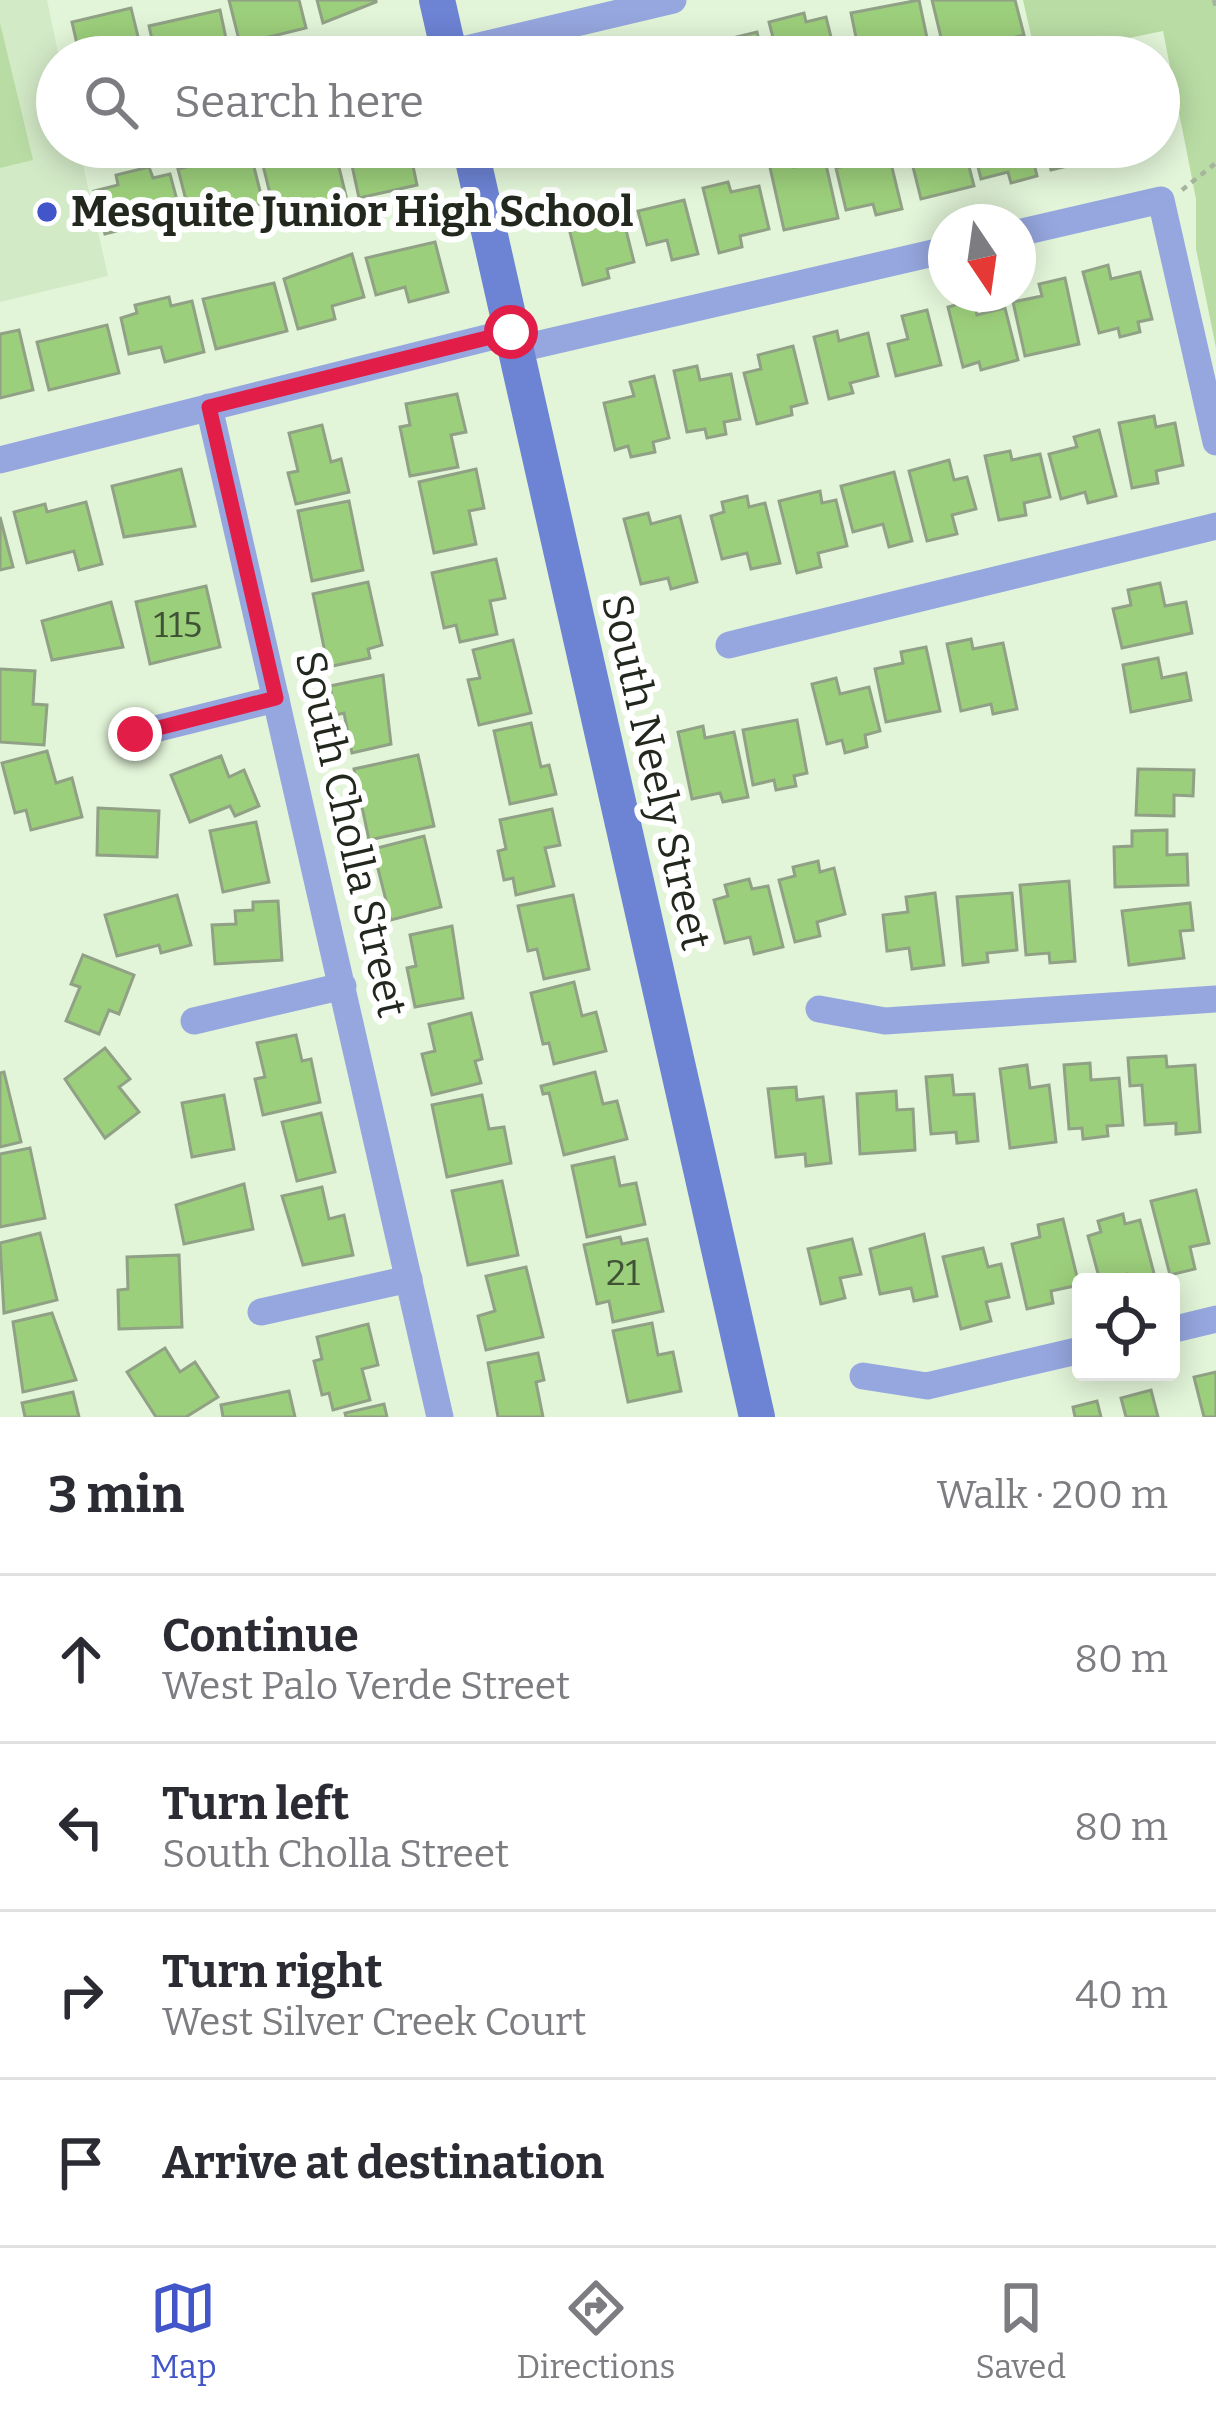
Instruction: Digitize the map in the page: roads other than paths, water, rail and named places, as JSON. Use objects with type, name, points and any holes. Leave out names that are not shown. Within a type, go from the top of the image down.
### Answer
[{"type":"street","points":[[437,0],[442,36]]},
{"type":"street","points":[[526,36],[673,0]]},
{"type":"street","name":"South Neely Street","points":[[475,168],[757,1417]]},
{"type":"street","points":[[1036,229],[1161,200],[1216,442]]},
{"type":"street","points":[[0,460],[209,407],[928,254]]},
{"type":"street","name":"South Cholla Street","points":[[209,407],[440,1417]]},
{"type":"street","points":[[729,645],[1216,526]]},
{"type":"street","points":[[135,734],[276,698]]},
{"type":"street","points":[[194,1021],[343,986]]},
{"type":"street","points":[[819,1009],[885,1021],[1216,999]]},
{"type":"street","points":[[261,1312],[409,1280]]},
{"type":"street","points":[[1180,1328],[1216,1319]]},
{"type":"street","points":[[863,1376],[927,1386],[1072,1352]]},
{"type":"place","name":"Mesquite Junior High School","points":[[47,212]]}]
